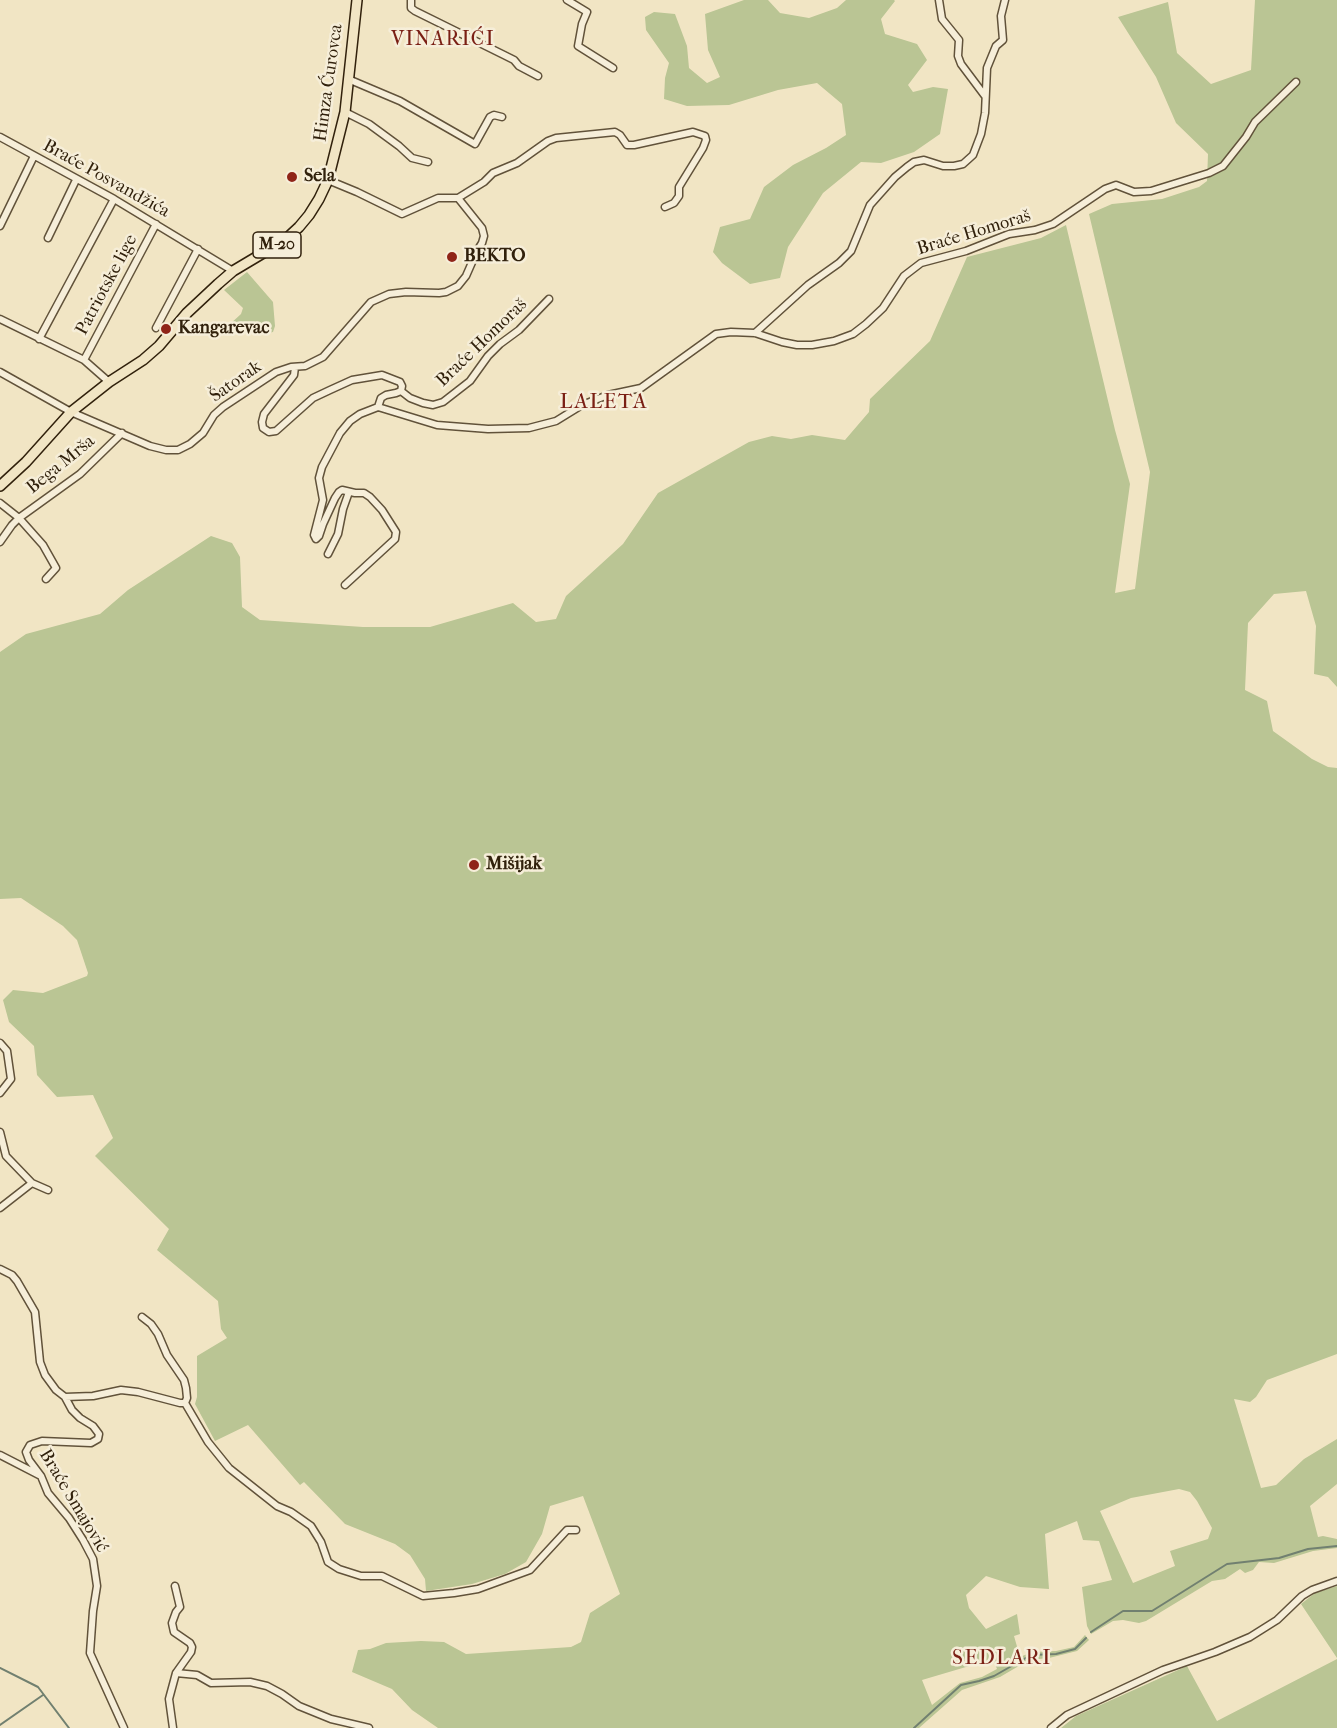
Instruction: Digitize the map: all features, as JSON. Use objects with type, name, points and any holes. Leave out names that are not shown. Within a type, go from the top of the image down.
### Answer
[{"type":"main road","name":"Himza Ćurovca","points":[[71,412],[151,353],[187,313],[233,271],[285,240],[299,227],[319,199],[328,180],[345,112],[357,0]]},
{"type":"main road","name":"M-20","points":[[0,486],[26,462],[71,412]]},
{"type":"street","points":[[411,0],[411,8],[414,11],[498,52],[538,76]]},
{"type":"street","points":[[567,0],[587,12],[578,46],[613,68]]},
{"type":"street","points":[[939,0],[942,19],[959,40],[958,56],[961,64],[986,96]]},
{"type":"street","points":[[755,333],[807,285],[851,251],[870,205],[907,167],[914,162],[924,160],[943,166],[954,166],[963,164],[973,155],[985,114],[987,68],[996,46],[1003,40],[1001,16],[1005,0]]},
{"type":"street","points":[[348,79],[400,101],[475,144],[490,117],[494,115],[502,117]]},
{"type":"street","name":"Braće Homoraš","points":[[378,407],[437,425],[488,429],[529,428],[556,421],[582,405],[608,395],[640,388],[716,334],[755,333],[797,345],[834,341],[853,334],[866,324],[883,308],[904,276],[921,263],[966,251],[1009,234],[1035,230],[1053,224],[1105,189],[1116,185],[1134,192],[1151,191],[1209,174],[1223,166],[1255,122],[1296,82]]},
{"type":"street","points":[[345,112],[369,124],[411,158],[428,162]]},
{"type":"street","points":[[328,180],[402,214],[438,198],[458,198],[484,182],[493,172],[517,163],[556,138],[615,132],[627,145],[634,145],[693,132],[705,136],[704,148],[679,187],[679,196],[674,203],[665,207]]},
{"type":"street","name":"Braće Posvandžića","points":[[0,137],[114,199],[233,271]]},
{"type":"street","points":[[0,226],[34,156]]},
{"type":"street","points":[[48,238],[76,180]]},
{"type":"street","points":[[295,367],[305,366],[323,357],[371,303],[389,294],[439,293],[458,286],[466,276],[484,236],[482,228],[458,198]]},
{"type":"street","points":[[39,339],[114,199]]},
{"type":"street","name":"Patriotske lige","points":[[84,360],[156,224]]},
{"type":"street","points":[[156,328],[198,249]]},
{"type":"street","name":"Braće Homoraš","points":[[295,367],[294,375],[264,414],[263,428],[269,432],[276,431],[313,399],[352,380],[382,375],[400,382],[401,390],[410,398],[433,405],[443,402],[470,381],[488,356],[519,330],[549,299]]},
{"type":"street","points":[[0,319],[84,360],[109,382]]},
{"type":"street","name":"Šatorak","points":[[0,372],[71,412],[150,446],[178,450],[190,444],[202,433],[214,415],[223,407],[276,372],[295,367]]},
{"type":"street","points":[[345,585],[396,536],[375,501],[364,493],[342,490],[327,513],[316,539],[314,536],[323,500],[319,478],[322,467],[340,433],[350,421],[378,407],[381,398],[401,390]]},
{"type":"street","name":"Bega Mrša","points":[[0,542],[19,518],[80,474],[122,434]]},
{"type":"street","points":[[328,554],[338,534],[349,492]]},
{"type":"street","points":[[0,503],[19,518],[43,545],[56,568],[46,579]]},
{"type":"street","points":[[0,1043],[7,1051],[12,1079],[0,1093]]},
{"type":"street","points":[[0,1131],[6,1156],[32,1183],[48,1190]]},
{"type":"street","points":[[0,1208],[32,1183]]},
{"type":"street","points":[[0,1269],[12,1275],[17,1281],[35,1312],[42,1369],[49,1382],[65,1397],[93,1396],[121,1390],[185,1403]]},
{"type":"street","points":[[142,1317],[158,1334],[167,1355],[184,1380],[185,1403],[208,1442],[229,1468],[277,1506],[291,1512],[311,1526],[321,1542],[328,1562],[339,1569],[361,1576],[382,1576],[423,1596],[478,1589],[530,1570],[567,1530],[576,1530]]},
{"type":"street","name":"Braće Smajović","points":[[65,1397],[72,1410],[98,1431],[99,1436],[95,1442],[91,1443],[42,1441],[30,1445],[27,1456],[41,1476],[48,1493],[84,1540],[93,1559],[97,1586],[90,1653],[122,1725]]},
{"type":"street","points":[[0,1455],[41,1476]]},
{"type":"street","points":[[1051,1728],[1067,1715],[1163,1670],[1215,1652],[1250,1636],[1277,1620],[1302,1596],[1337,1581]]},
{"type":"street","points":[[173,1728],[169,1699],[176,1673],[192,1647],[174,1632],[173,1617],[180,1607],[175,1586]]},
{"type":"street","points":[[176,1673],[197,1675],[211,1683],[250,1682],[267,1686],[299,1706],[332,1719],[369,1728]]},
{"type":"street","points":[[122,1725],[129,1728]]},
{"type":"green space","points":[[744,0],[768,0],[780,13],[809,18],[837,8],[846,0],[894,0],[881,19],[885,34],[917,44],[927,60],[908,85],[913,92],[933,87],[948,89],[940,134],[914,152],[881,163],[861,162],[823,193],[788,247],[780,278],[750,284],[722,263],[713,252],[720,227],[750,219],[764,187],[793,165],[846,135],[842,104],[817,83],[778,90],[729,105],[687,106],[664,99],[665,78],[669,63],[646,30],[645,17],[654,12],[675,14],[687,46],[689,68],[707,83],[720,77],[708,50],[705,14]]},
{"type":"green space","points":[[1255,0],[1337,0],[1337,687],[1328,677],[1314,674],[1316,626],[1306,591],[1274,594],[1248,623],[1245,690],[1267,701],[1273,731],[1312,759],[1328,767],[1337,768],[1337,1354],[1267,1380],[1250,1402],[1234,1399],[1261,1488],[1276,1485],[1304,1459],[1337,1439],[1337,1484],[1310,1506],[1318,1537],[1337,1539],[1337,1548],[1313,1551],[1274,1563],[1259,1562],[1253,1570],[1245,1573],[1240,1569],[1225,1579],[1212,1581],[1146,1621],[1139,1623],[1113,1621],[1091,1634],[1087,1626],[1082,1587],[1112,1580],[1099,1541],[1083,1540],[1077,1521],[1045,1534],[1049,1589],[1020,1587],[986,1576],[966,1595],[969,1608],[986,1629],[1017,1614],[1020,1634],[1014,1636],[1020,1657],[1032,1652],[1056,1651],[1074,1647],[1085,1635],[1089,1640],[1077,1651],[1029,1660],[1000,1677],[962,1690],[919,1728],[438,1728],[412,1710],[392,1689],[352,1672],[358,1650],[370,1649],[386,1643],[421,1641],[444,1642],[466,1654],[571,1647],[581,1642],[590,1613],[620,1594],[583,1496],[550,1506],[542,1534],[526,1562],[505,1574],[472,1584],[426,1591],[425,1579],[410,1555],[395,1544],[345,1524],[304,1482],[300,1485],[248,1425],[215,1441],[195,1404],[197,1356],[227,1338],[221,1329],[218,1301],[157,1250],[169,1229],[95,1156],[113,1138],[93,1095],[57,1097],[37,1075],[34,1046],[9,1022],[3,1000],[13,990],[43,993],[87,976],[88,973],[77,940],[63,926],[21,898],[0,899],[0,652],[26,634],[100,614],[128,590],[211,536],[232,543],[240,557],[242,607],[260,620],[363,627],[430,627],[513,603],[536,622],[556,619],[566,596],[623,544],[658,493],[749,442],[772,436],[791,439],[812,435],[845,440],[869,412],[870,399],[930,341],[967,257],[1041,238],[1066,225],[1130,484],[1115,593],[1135,589],[1150,472],[1089,214],[1112,204],[1162,199],[1199,187],[1207,181],[1208,154],[1176,123],[1156,77],[1118,17],[1168,2],[1177,53],[1211,84],[1251,70]],"holes":[[[1179,1489],[1190,1492],[1197,1501],[1212,1528],[1208,1539],[1170,1551],[1175,1566],[1133,1583],[1100,1511],[1131,1498]],[[993,1659],[997,1669],[982,1677],[960,1683],[932,1705],[922,1680]]]},
{"type":"green space","points":[[247,272],[273,302],[275,326],[273,332],[263,334],[255,330],[240,335],[229,325],[241,314],[243,308],[224,290]]},
{"type":"green space","points":[[1337,1586],[1337,1658],[1301,1604],[1315,1593]]},
{"type":"green space","points":[[1337,1659],[1337,1728],[1061,1728],[1076,1716],[1187,1666],[1217,1721]]},
{"type":"waterway","points":[[1091,1632],[1123,1611],[1152,1611],[1227,1564],[1279,1558],[1308,1549],[1337,1546]]},
{"type":"waterway","points":[[914,1728],[961,1685],[994,1676],[1031,1655],[1056,1654],[1075,1649],[1086,1638]]},
{"type":"waterway","points":[[0,1668],[38,1687],[69,1728]]},
{"type":"waterway","points":[[0,1725],[43,1695]]},
{"type":"place","name":"Sela","points":[[292,177]]},
{"type":"place","name":"BEKTO","points":[[452,257]]},
{"type":"place","name":"Kangarevac","points":[[166,329]]},
{"type":"place","name":"Mišijak","points":[[474,865]]},
{"type":"district","name":"VINARIĆI","points":[[443,40]]},
{"type":"district","name":"LALETA","points":[[604,403]]},
{"type":"district","name":"SEDLARI","points":[[1002,1659]]}]
